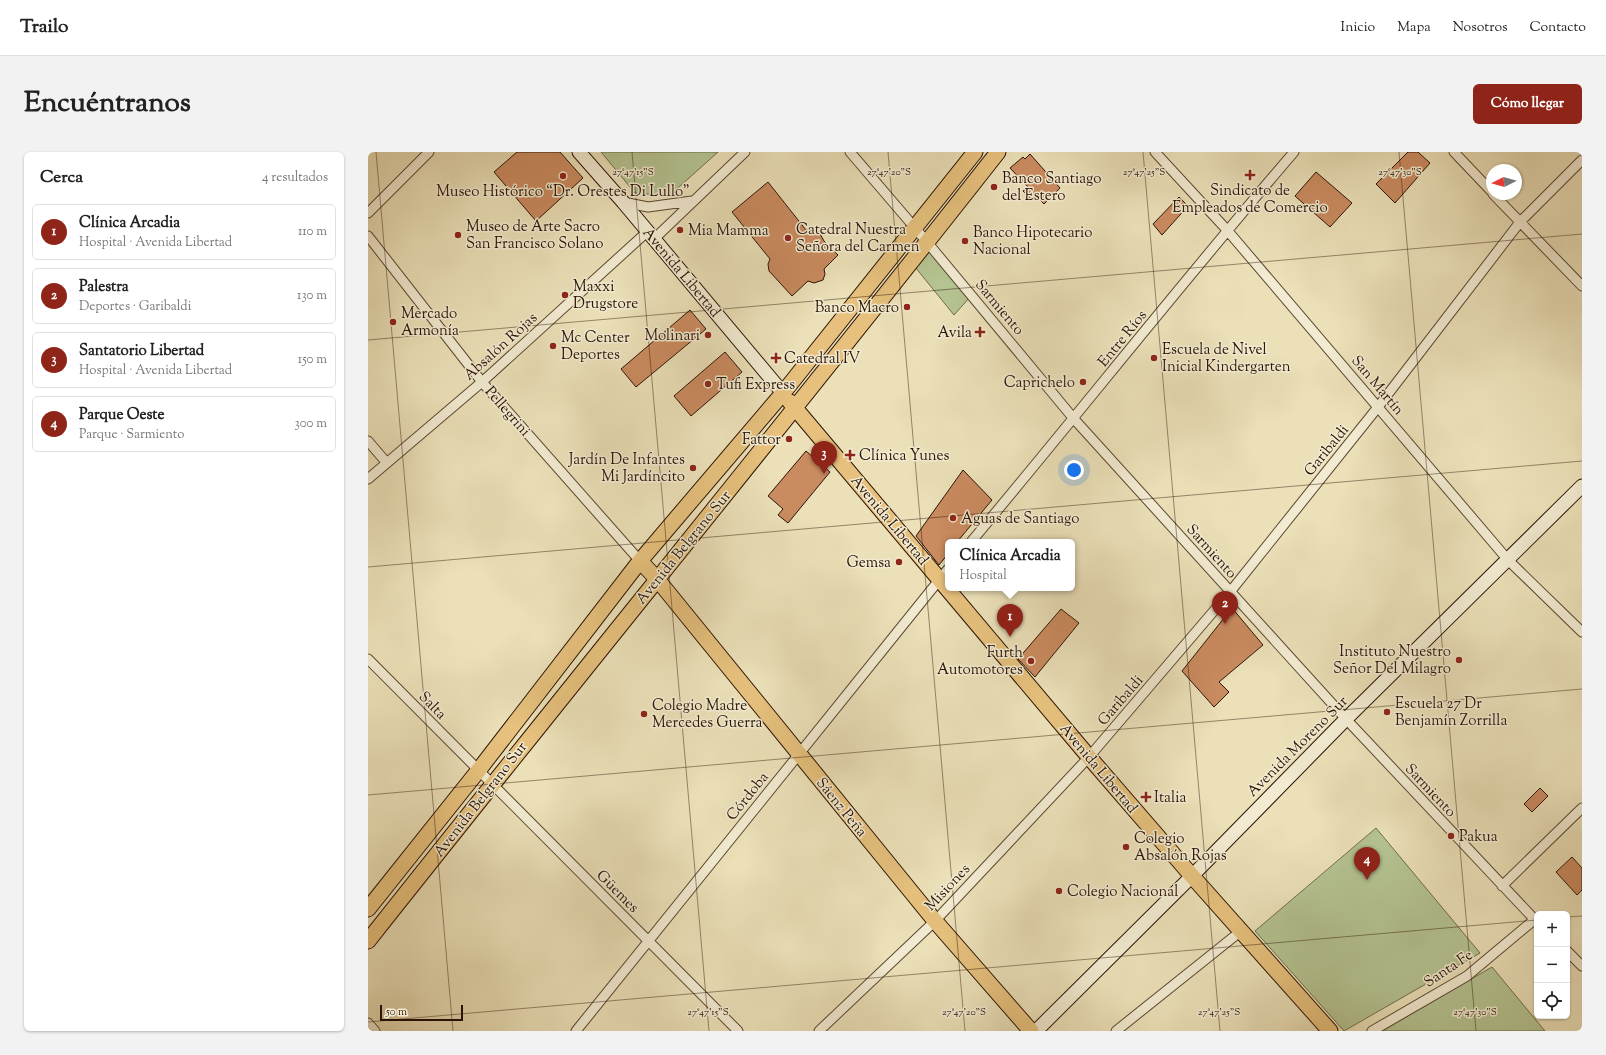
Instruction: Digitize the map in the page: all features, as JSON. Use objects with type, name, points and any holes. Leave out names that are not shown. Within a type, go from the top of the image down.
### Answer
[{"type":"main road","name":"Avenida Belgrano Sur","points":[[368,909],[478,771],[640,561],[782,394],[975,152]]},
{"type":"main road","name":"Avenida Belgrano Sur","points":[[368,941],[657,578],[795,409],[998,152]]},
{"type":"main road","name":"Avenida Libertad","points":[[782,394],[944,574]]},
{"type":"main road","name":"Pellegrini","points":[[640,561],[657,578]]},
{"type":"main road","name":"Sáenz Peña","points":[[657,578],[935,921],[1031,1031]]},
{"type":"main road","name":"Avenida Libertad","points":[[957,591],[1089,757],[1192,876],[1330,1031]]},
{"type":"street","points":[[368,213],[429,152]]},
{"type":"street","name":"Avenida Libertad","points":[[579,152],[651,235],[782,394]]},
{"type":"street","name":"Absalón Rojas","points":[[368,479],[651,235],[692,202],[746,152]]},
{"type":"street","name":"Sarmiento","points":[[850,152],[1074,419],[1346,719],[1534,919]]},
{"type":"street","name":"San Martín","points":[[1155,152],[1227,230],[1508,560],[1582,632]]},
{"type":"street","name":"Entre Ríos","points":[[973,539],[1074,419],[1227,230],[1294,152]]},
{"type":"street","points":[[1454,152],[1486,186]]},
{"type":"street","name":"Garibaldi","points":[[1089,757],[1230,592],[1378,407],[1520,222],[1582,160]]},
{"type":"street","points":[[1500,200],[1582,286]]},
{"type":"street","points":[[623,202],[648,207],[692,202]]},
{"type":"street","name":"Pellegrini","points":[[368,236],[482,382],[640,561]]},
{"type":"street","points":[[368,441],[386,462]]},
{"type":"street","name":"Avenida Moreno Sur","points":[[1036,1031],[1192,876],[1346,719],[1582,486]]},
{"type":"street","name":"Córdoba","points":[[576,1031],[944,574]]},
{"type":"street","name":"Salta","points":[[368,659],[478,771]]},
{"type":"street","name":"Misiones","points":[[819,1031],[935,921],[1089,757]]},
{"type":"street","name":"Güemes","points":[[478,771],[738,1031]]},
{"type":"street","points":[[1502,886],[1582,808]]},
{"type":"street","name":"Santa Fe","points":[[1372,1031],[1467,976],[1534,923]]},
{"type":"street","points":[[1116,1031],[1241,931]]},
{"type":"street","points":[[1570,954],[1582,966]]},
{"type":"street","points":[[368,1023],[375,1031]]},
{"type":"green space","points":[[601,152],[718,152],[669,196],[635,193]]},
{"type":"green space","points":[[930,248],[971,296],[954,315],[915,267]]},
{"type":"green space","points":[[1376,828],[1480,953],[1344,1031],[1255,931]]},
{"type":"green space","points":[[1492,967],[1545,1031],[1382,1031]]},
{"type":"building","points":[[517,152],[560,152],[583,178],[536,221],[494,172]]},
{"type":"building","points":[[1408,152],[1418,152],[1430,163],[1395,203],[1376,184]]},
{"type":"building","points":[[1030,154],[1060,188],[1044,204],[1036,196],[1032,200],[1023,191],[1028,187],[1010,168],[1023,157],[1025,159]]},
{"type":"building","points":[[1316,172],[1352,203],[1330,227],[1295,196]]},
{"type":"building","name":"Catedral Nuestra Señora del Carmen","points":[[768,182],[806,230],[813,228],[819,232],[824,241],[838,255],[824,269],[825,274],[823,280],[814,283],[808,281],[792,296],[769,271],[768,264],[770,259],[732,212]]},
{"type":"building","points":[[1179,197],[1188,206],[1162,235],[1153,224]]},
{"type":"building","points":[[690,310],[706,329],[636,387],[621,369]]},
{"type":"building","name":"Tufi Express","points":[[725,352],[742,372],[691,416],[674,396]]},
{"type":"building","points":[[806,451],[830,472],[788,523],[778,515],[783,509],[768,496]]},
{"type":"building","name":"Aguas de Santiago","points":[[963,470],[992,500],[960,539],[945,539],[945,558],[939,565],[916,536]]},
{"type":"building","points":[[1232,608],[1263,645],[1219,682],[1229,692],[1214,707],[1182,671]]},
{"type":"building","points":[[1061,609],[1079,623],[1035,677],[1018,659]]},
{"type":"building","points":[[1540,788],[1548,796],[1532,812],[1524,804]]},
{"type":"building","points":[[1572,857],[1582,868],[1582,890],[1577,895],[1556,872]]},
{"type":"place","name":"Sindicato de Empleados de Comercio","points":[[1250,175]]},
{"type":"place","name":"Museo Histórico “Dr. Orestes Di Lullo”","points":[[563,176]]},
{"type":"place","name":"Banco Santiago del Estero","points":[[994,187]]},
{"type":"place","name":"Mia Mamma","points":[[680,230]]},
{"type":"place","name":"Museo de Arte Sacro San Francisco Solano","points":[[458,235]]},
{"type":"place","name":"Catedral Nuestra Señora del Carmen","points":[[788,238]]},
{"type":"place","name":"Banco Hipotecario Nacional","points":[[965,241]]},
{"type":"place","name":"Maxxi Drugstore","points":[[565,295]]},
{"type":"place","name":"Banco Macro","points":[[907,307]]},
{"type":"place","name":"Mercado Armonía","points":[[393,322]]},
{"type":"place","name":"Avila","points":[[980,332]]},
{"type":"place","name":"Molinari","points":[[708,335]]},
{"type":"place","name":"Mc Center Deportes","points":[[553,346]]},
{"type":"place","name":"Catedral IV","points":[[776,358]]},
{"type":"place","name":"Escuela de Nivel Inicial Kindergarten","points":[[1154,358]]},
{"type":"place","name":"Caprichelo","points":[[1083,382]]},
{"type":"place","name":"Tufi Express","points":[[708,384]]},
{"type":"place","name":"Fattor","points":[[789,439]]},
{"type":"place","name":"Clínica Yunes","points":[[850,455]]},
{"type":"place","name":"Jardín De Infantes Mi Jardíncito","points":[[693,468]]},
{"type":"place","name":"Santatorio Libertad","points":[[824,474]]},
{"type":"place","name":"Aguas de Santiago","points":[[953,518]]},
{"type":"place","name":"Gemsa","points":[[899,562]]},
{"type":"place","name":"Palestra","points":[[1225,624]]},
{"type":"place","name":"Clínica Arcadia","points":[[1010,637]]},
{"type":"place","name":"Instituto Nuestro Señor Del Milagro","points":[[1459,660]]},
{"type":"place","name":"Furth Automotores","points":[[1031,661]]},
{"type":"place","name":"Escuela 27 Dr Benjamín Zorrilla","points":[[1387,712]]},
{"type":"place","name":"Colegio Madre Mercedes Guerra","points":[[644,714]]},
{"type":"place","name":"Italia","points":[[1146,797]]},
{"type":"place","name":"Pakua","points":[[1451,836]]},
{"type":"place","name":"Colegio Absalón Rojas","points":[[1126,847]]},
{"type":"place","name":"Parque Oeste","points":[[1367,880]]},
{"type":"place","name":"Colegio Nacional","points":[[1059,891]]}]
